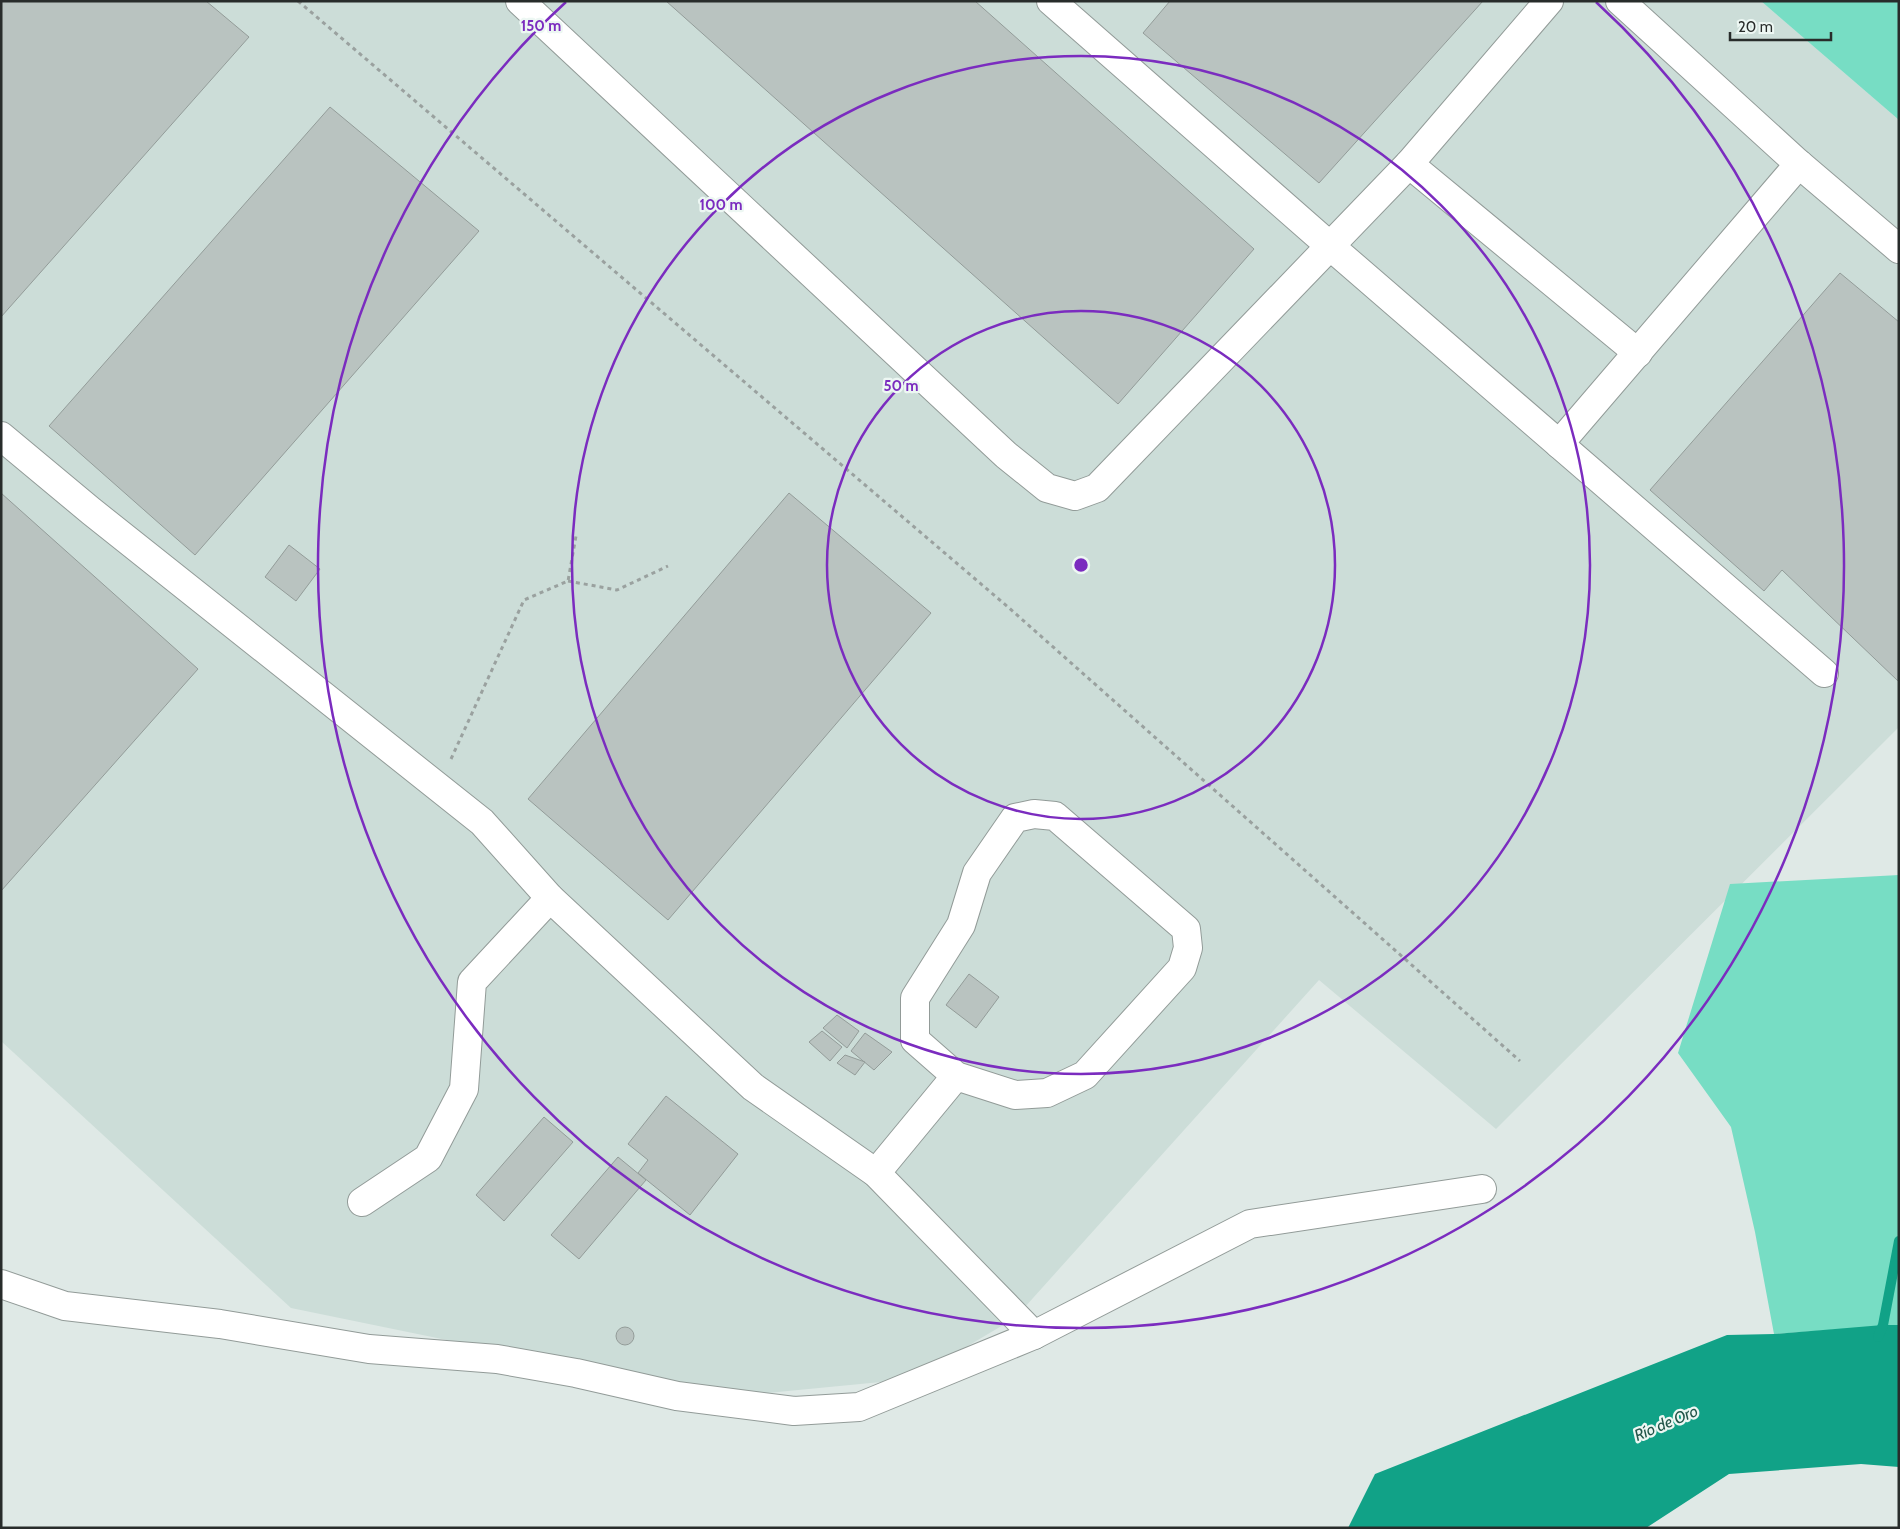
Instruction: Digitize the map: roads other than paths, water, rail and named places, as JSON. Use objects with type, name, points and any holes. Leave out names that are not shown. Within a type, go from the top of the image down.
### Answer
[{"type":"lane","points":[[520,1],[1006,455],[1047,488],[1075,496],[1097,488],[1409,164],[1549,1]]},
{"type":"lane","points":[[1051,1],[1330,246],[1824,673]]},
{"type":"lane","points":[[1620,1],[1799,164],[1899,249]]},
{"type":"lane","points":[[1409,164],[1638,353]]},
{"type":"lane","points":[[1560,444],[1799,164]]},
{"type":"lane","points":[[1,436],[91,511],[482,822],[550,898],[753,1087],[876,1173],[1034,1335]]},
{"type":"lane","points":[[1034,814],[1055,816],[1186,929],[1188,948],[1182,968],[1085,1075],[1077,1079],[1047,1093],[1015,1095],[956,1076],[915,1040],[915,998],[961,925],[977,874],[1015,818],[1034,814]]},
{"type":"lane","points":[[362,1202],[428,1158],[464,1089],[472,982],[550,898]]},
{"type":"lane","points":[[876,1173],[956,1076]]},
{"type":"lane","points":[[1,1284],[65,1306],[220,1324],[368,1349],[497,1359],[576,1373],[677,1396],[794,1411],[859,1407],[1034,1335],[1250,1224],[1482,1189]]},
{"type":"water","name":"Río de Oro","points":[[1899,1325],[1899,1467],[1861,1464],[1729,1474],[1646,1528],[1348,1528],[1375,1474],[1727,1335],[1774,1334]]},
{"type":"waterway","points":[[1878,1337],[1883,1325],[1899,1241]]}]
